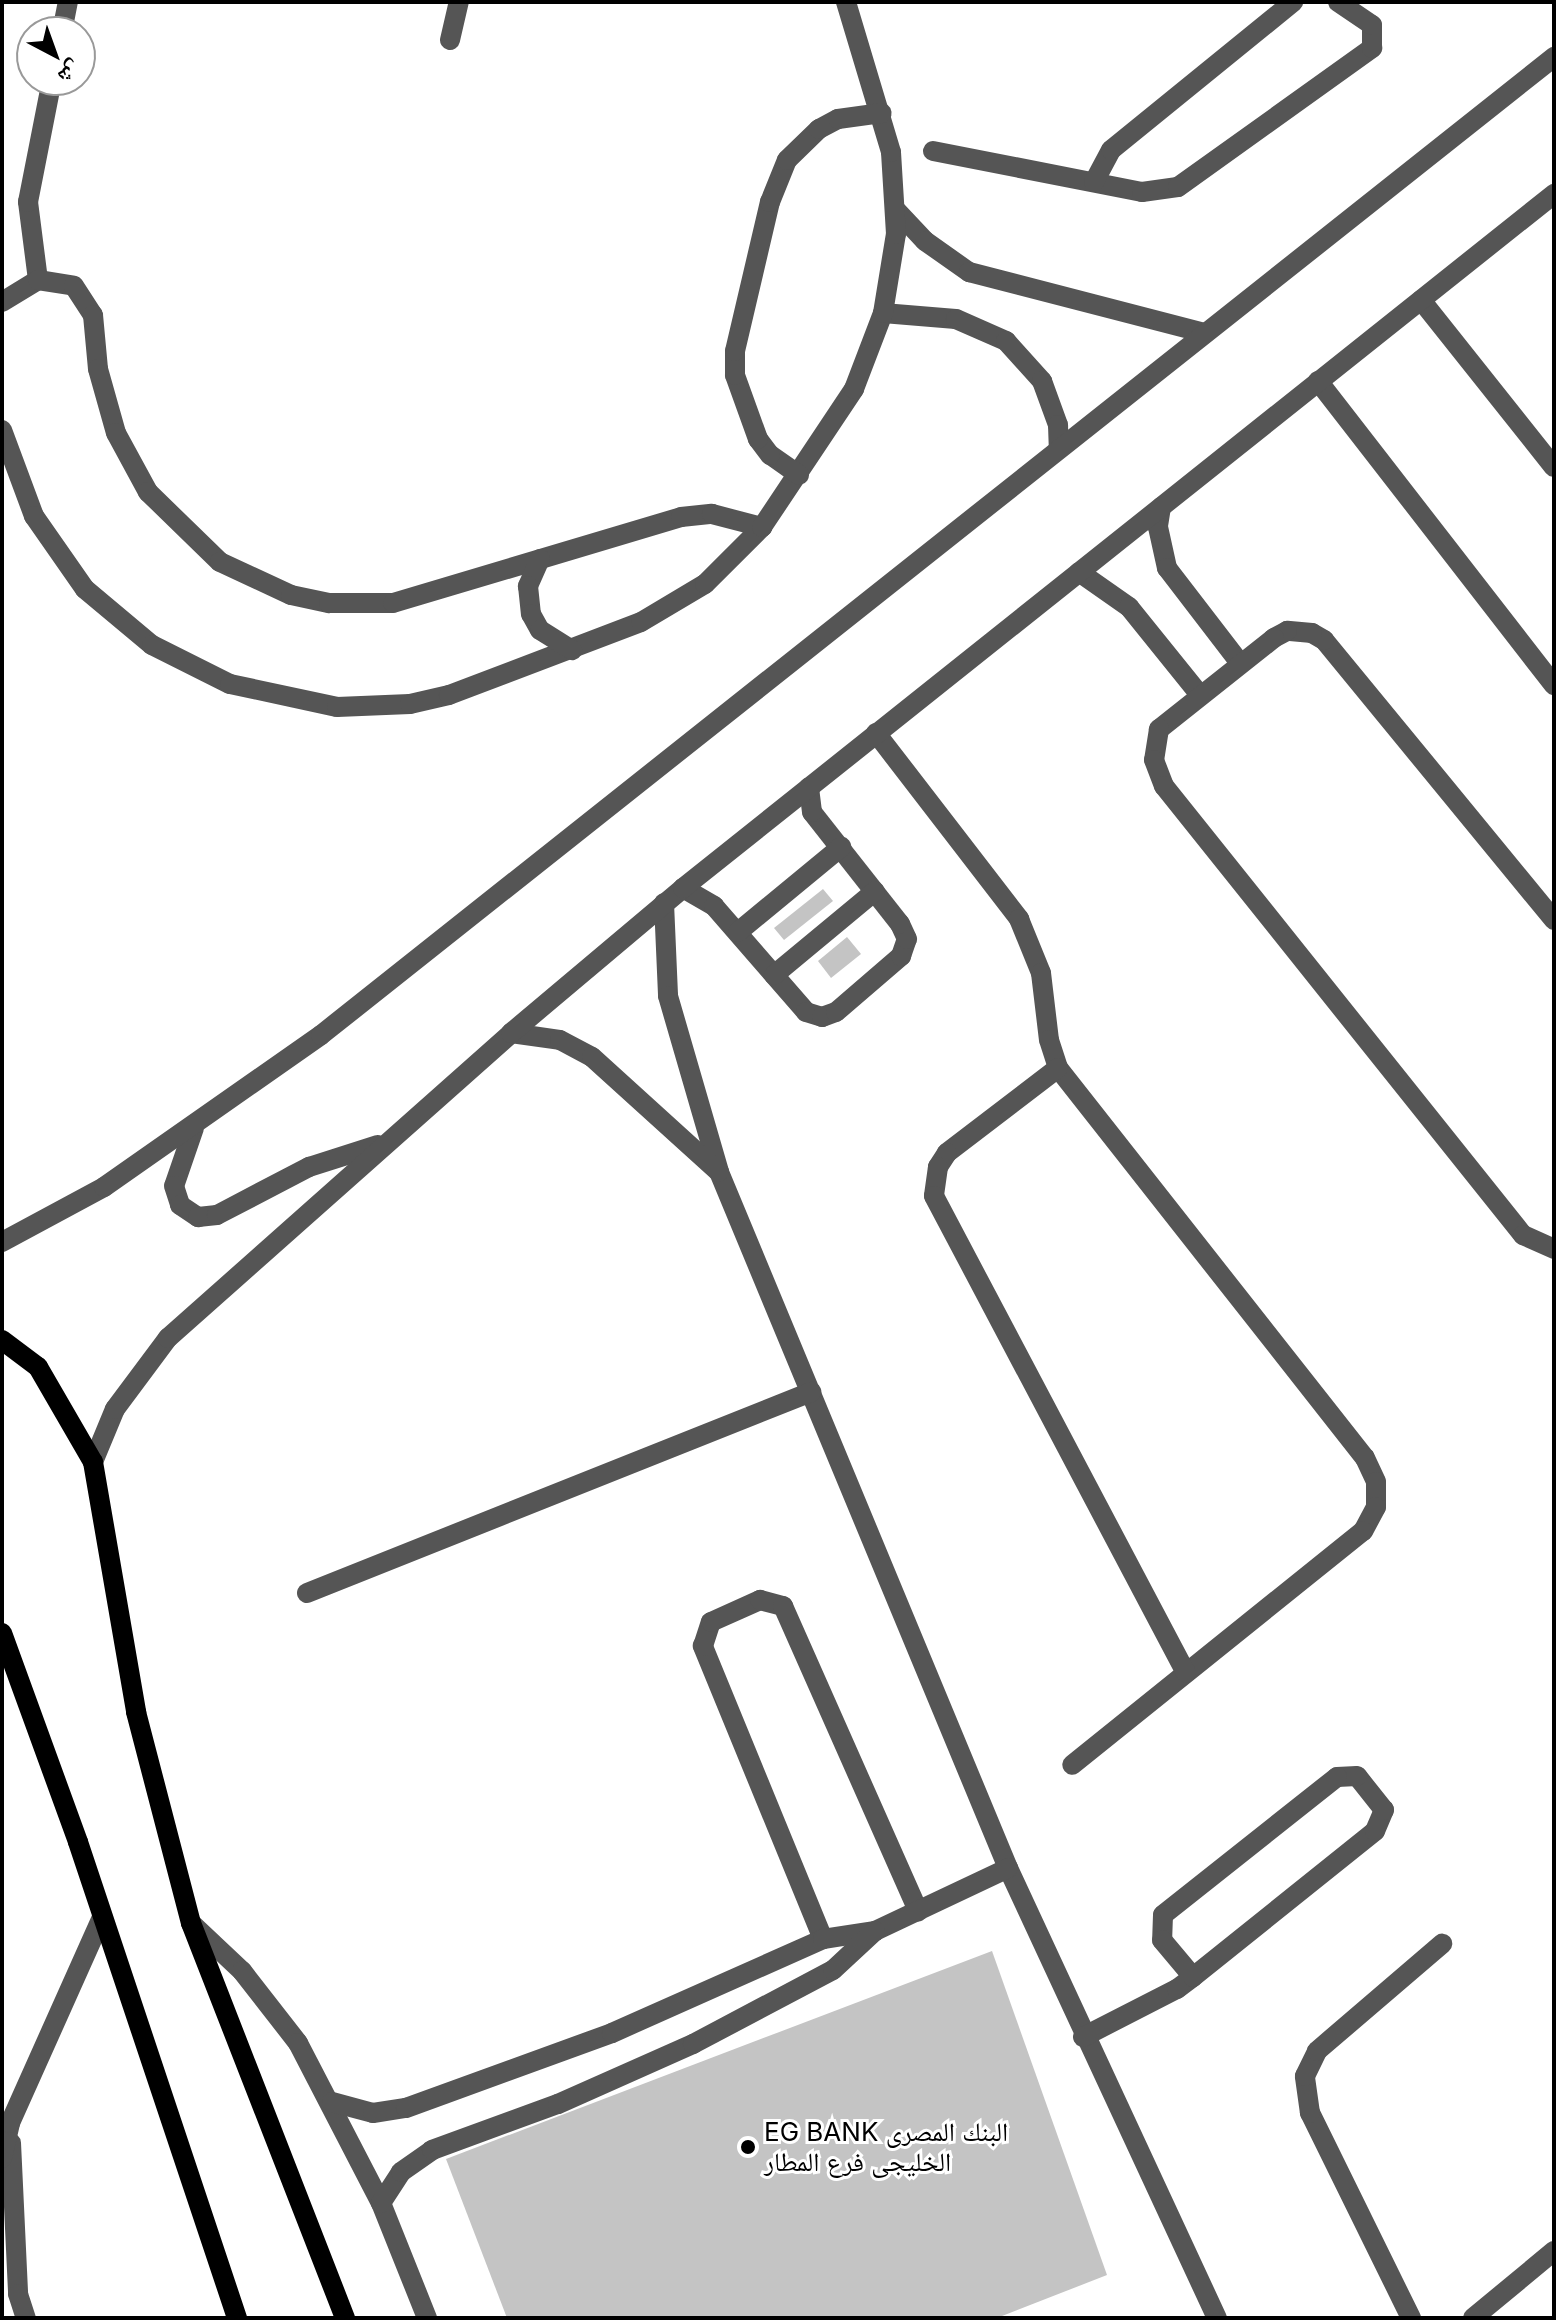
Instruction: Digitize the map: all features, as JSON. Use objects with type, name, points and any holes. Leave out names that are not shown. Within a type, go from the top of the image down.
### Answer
[{"type":"main road","points":[[2,1340],[38,1367],[93,1462],[136,1712],[191,1923],[345,2318]]},
{"type":"main road","points":[[2,1633],[102,1917],[237,2318]]},
{"type":"street","points":[[450,40],[459,2]]},
{"type":"street","points":[[2,430],[34,516],[85,589],[152,645],[230,684],[304,703],[370,708],[449,695],[641,622],[705,584],[762,527],[854,389],[883,313],[896,210],[882,113],[846,2]]},
{"type":"street","points":[[1094,182],[1111,150],[1293,2]]},
{"type":"street","points":[[933,151],[1151,192],[1195,180],[1372,48],[1372,25],[1345,4]]},
{"type":"street","points":[[2,1242],[104,1187],[194,1128],[321,1035],[1554,57]]},
{"type":"street","points":[[38,280],[28,202],[49,96]]},
{"type":"street","points":[[799,475],[770,455],[758,439],[735,375],[735,351],[770,202],[787,160],[819,129],[838,119],[882,113]]},
{"type":"street","points":[[93,1462],[115,1409],[168,1338],[511,1033],[664,903],[1554,194]]},
{"type":"street","points":[[896,210],[925,241],[969,272],[1205,333]]},
{"type":"street","points":[[2,302],[21,286],[38,280],[58,279],[87,300],[105,402],[148,492],[194,542],[254,581],[329,603],[393,603],[681,517],[712,514],[762,527]]},
{"type":"street","points":[[1421,300],[1554,467]]},
{"type":"street","points":[[883,313],[956,319],[1006,341],[1042,381],[1058,425],[1059,449]]},
{"type":"street","points":[[1318,381],[1554,685]]},
{"type":"street","points":[[1161,507],[1158,527],[1167,568],[1240,663]]},
{"type":"street","points":[[540,559],[528,586],[531,614],[540,630],[572,650]]},
{"type":"street","points":[[1079,572],[1129,607],[1200,695]]},
{"type":"street","points":[[1554,920],[1324,640],[1312,633],[1287,631],[1240,663],[1159,729],[1154,760],[1164,786],[1523,1235],[1554,1249]]},
{"type":"street","points":[[876,733],[1026,932],[1041,973],[1049,1040],[1058,1068],[1365,1458],[1376,1482],[1376,1507],[1363,1531],[1072,1765]]},
{"type":"street","points":[[683,888],[704,897],[806,1012],[822,1017],[836,1012],[905,949],[905,931],[812,812],[809,787]]},
{"type":"street","points":[[738,932],[841,847]]},
{"type":"street","points":[[774,975],[875,891]]},
{"type":"street","points":[[664,903],[668,996],[719,1172],[1008,1868],[1083,2037],[1217,2318]]},
{"type":"street","points":[[511,1033],[560,1040],[592,1057],[719,1172]]},
{"type":"street","points":[[1058,1068],[947,1153],[938,1167],[934,1196],[1186,1673]]},
{"type":"street","points":[[194,1128],[174,1186],[180,1205],[198,1217],[217,1215],[309,1167],[385,1143]]},
{"type":"street","points":[[307,1593],[811,1392]]},
{"type":"street","points":[[823,1939],[703,1646],[711,1622],[760,1600],[783,1606],[918,1911]]},
{"type":"street","points":[[1083,2037],[1149,2006],[1193,1977],[1380,1825],[1380,1803],[1357,1776],[1337,1777],[1163,1915],[1162,1940],[1193,1977]]},
{"type":"street","points":[[332,2102],[373,2113],[406,2108],[612,2033],[823,1939],[875,1931],[1008,1868]]},
{"type":"street","points":[[2,2158],[6,2129],[102,1917]]},
{"type":"street","points":[[191,1923],[273,2008],[332,2102],[381,2203],[427,2318]]},
{"type":"street","points":[[381,2203],[401,2172],[432,2150],[558,2104],[693,2044],[833,1970],[875,1931]]},
{"type":"street","points":[[1411,2318],[1310,2113],[1305,2076],[1327,2041],[1442,1944]]},
{"type":"street","points":[[6,2129],[18,2294],[26,2318]]},
{"type":"street","points":[[1473,2318],[1554,2251]]},
{"type":"building","points":[[823,889],[833,901],[784,940],[774,928]]},
{"type":"building","points":[[847,937],[861,954],[831,978],[818,961]]},
{"type":"building","points":[[992,1951],[1107,2275],[997,2318],[507,2318],[446,2159]]},
{"type":"place","name":"EG BANK البنك المصرى الخليجى فرع المطار","points":[[748,2147]]}]
